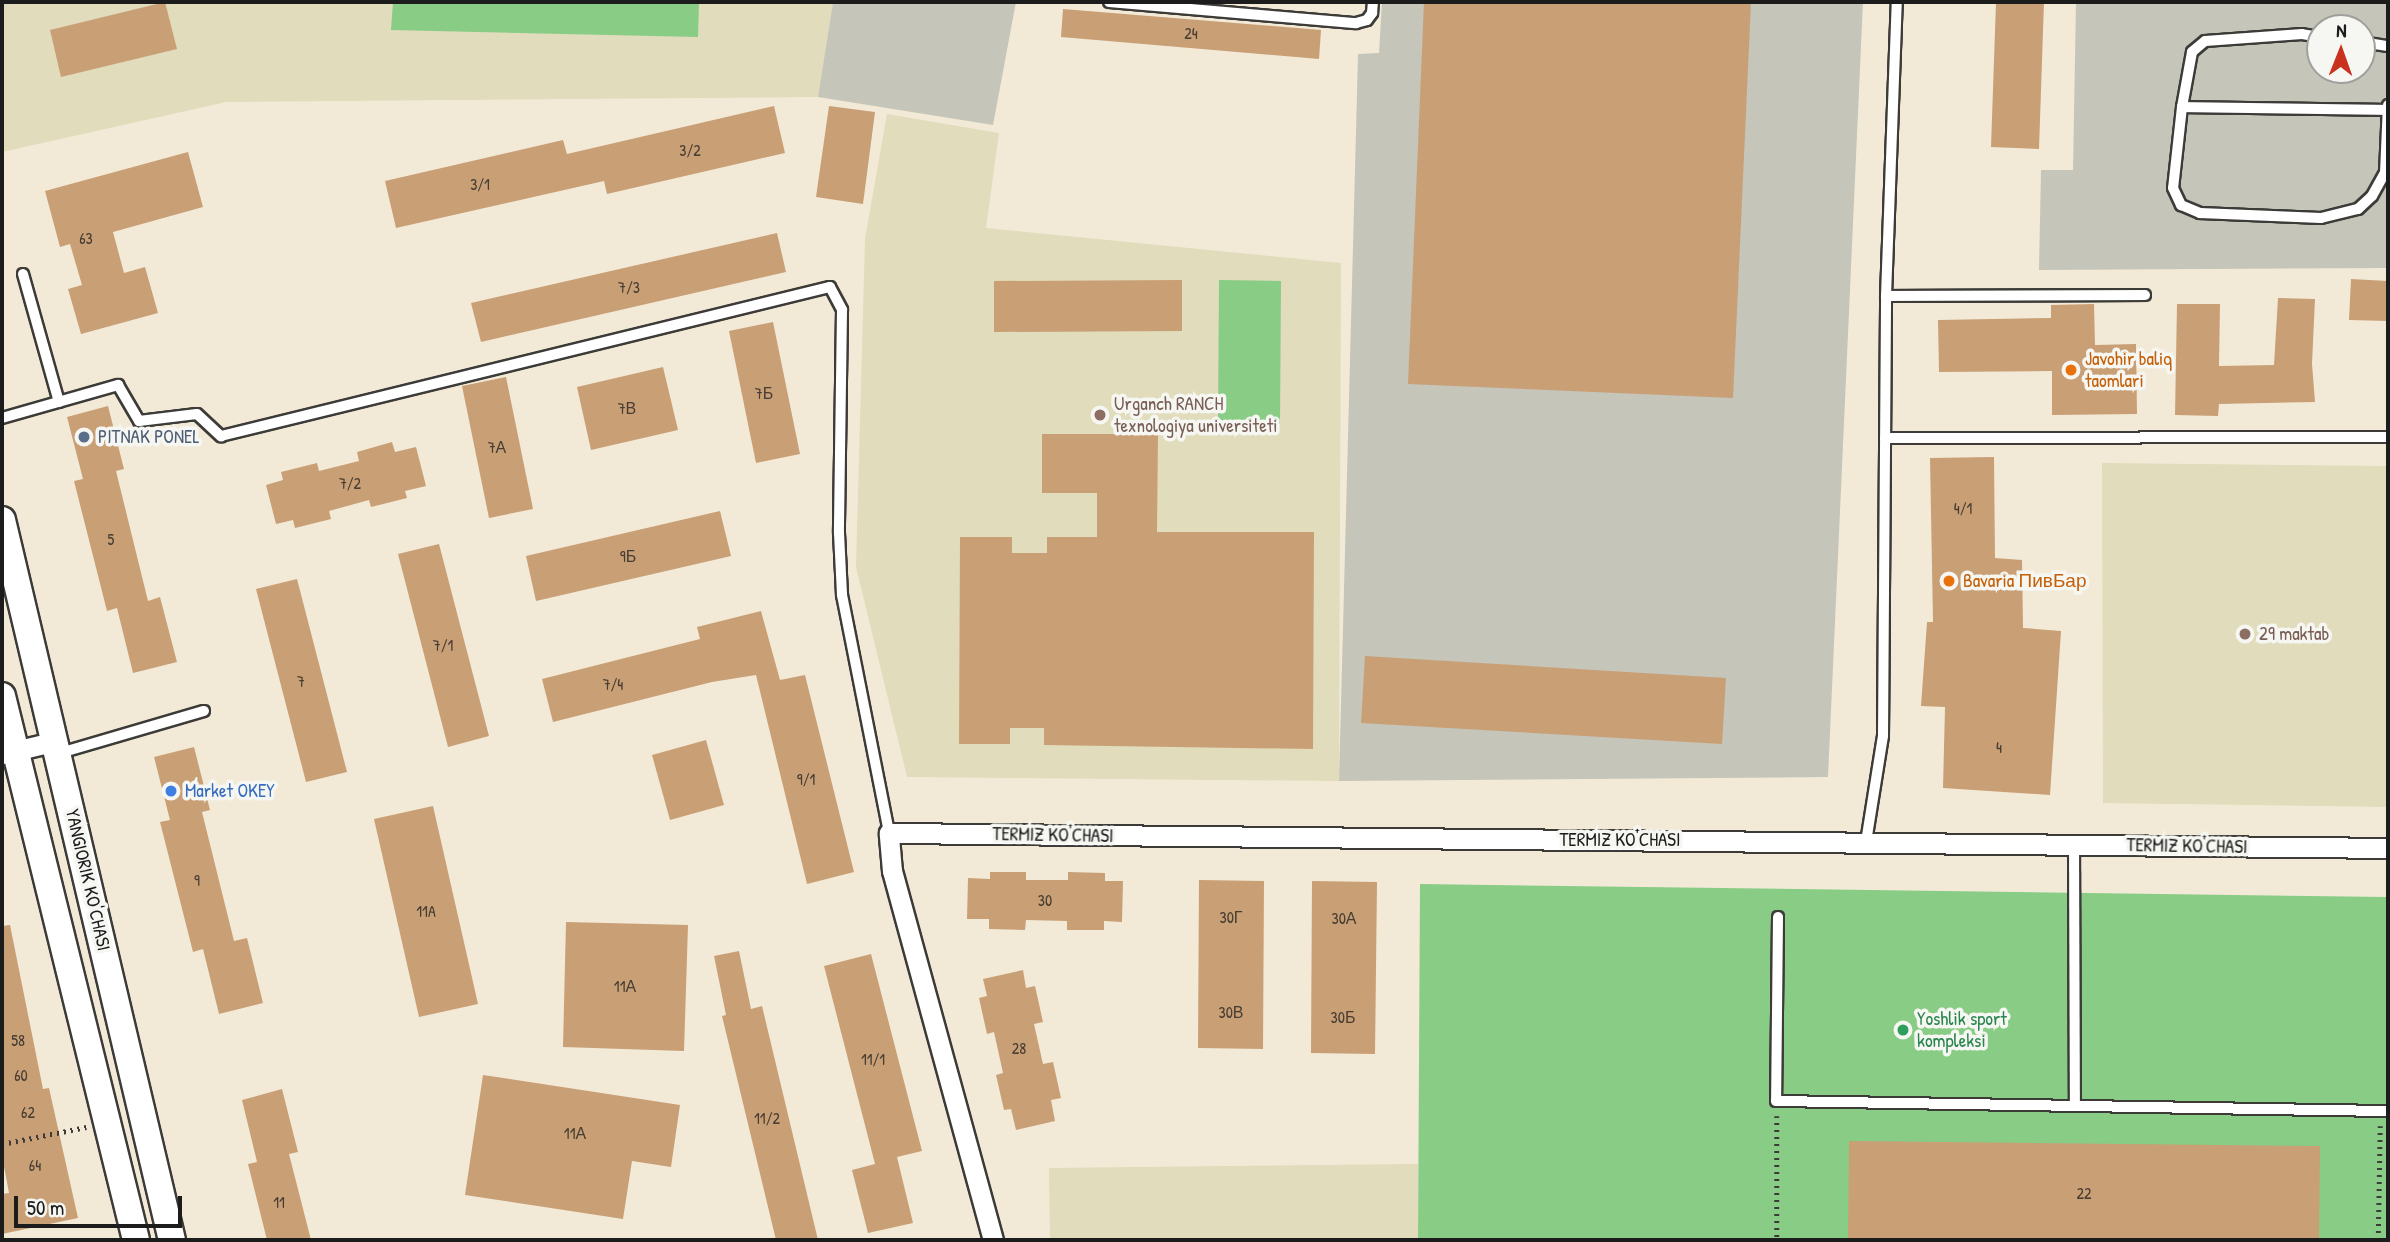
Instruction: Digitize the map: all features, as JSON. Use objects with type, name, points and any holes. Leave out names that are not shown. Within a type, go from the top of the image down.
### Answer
[{"type":"main road","name":"YANGIORIK KO'CHASI","points":[[2,520],[58,747],[172,1240]]},
{"type":"main road","name":"YANGIORIK KO'CHASI","points":[[2,696],[9,752],[136,1240]]},
{"type":"main road","points":[[104,1113],[138,1093]]},
{"type":"street","points":[[9,752],[58,747]]},
{"type":"street","name":"TERMIZ KO'CHASI","points":[[888,833],[2388,848]]},
{"type":"street","points":[[888,833],[892,871],[993,1240]]},
{"type":"lane","points":[[1109,2],[1356,23],[1367,20],[1372,13],[1373,2]]},
{"type":"lane","points":[[1866,842],[1883,736],[1886,296],[1897,2]]},
{"type":"lane","points":[[2182,107],[2388,108],[2385,173],[2372,196],[2358,209],[2321,218],[2200,213],[2181,205],[2173,188],[2182,107],[2192,52],[2204,41],[2306,35]]},
{"type":"lane","points":[[23,274],[59,402]]},
{"type":"lane","points":[[2,418],[118,385],[139,421],[197,414],[221,436],[830,287],[842,310],[842,595],[888,833]]},
{"type":"lane","points":[[1886,296],[2145,295]]},
{"type":"lane","points":[[1885,438],[2388,437]]},
{"type":"lane","points":[[58,747],[204,711]]},
{"type":"lane","points":[[2074,844],[2075,1106]]},
{"type":"lane","points":[[1778,916],[1776,1101],[2384,1111]]},
{"type":"path","points":[[1776,1101],[1777,1240]]},
{"type":"path","points":[[2378,1240],[2384,1111]]},
{"type":"path","points":[[2,1144],[104,1113]]},
{"type":"shaded area","points":[[2,2],[833,2],[818,97],[226,102],[2,152]]},
{"type":"shaded area","points":[[833,2],[1016,2],[993,125],[818,97]]},
{"type":"shaded area","points":[[1382,2],[1863,2],[1828,777],[1339,781],[1358,54],[1379,53]]},
{"type":"shaded area","points":[[2076,2],[2388,2],[2388,268],[2039,270],[2041,170],[2073,170]]},
{"type":"shaded area","name":"Urganch RANCH texnologiya universiteti","points":[[887,114],[999,133],[986,228],[1341,263],[1339,781],[907,777],[856,567],[865,239]]},
{"type":"shaded area","name":"29 maktab","points":[[2102,463],[2388,466],[2388,807],[2103,803]]},
{"type":"shaded area","points":[[1418,1164],[1418,1240],[1050,1240],[1049,1168]]},
{"type":"green space","points":[[393,2],[699,2],[698,37],[391,30]]},
{"type":"green space","points":[[1219,280],[1281,281],[1280,424],[1218,424]]},
{"type":"green space","name":"Yoshlik sport kompleksi","points":[[1420,884],[2388,897],[2388,1240],[1418,1240]]},
{"type":"building","points":[[165,2],[177,49],[61,77],[50,30]]},
{"type":"building","points":[[1424,2],[1751,2],[1733,398],[1408,384]]},
{"type":"building","points":[[1996,2],[2044,2],[2039,149],[1991,147]]},
{"type":"building","points":[[1063,9],[1321,30],[1319,59],[1061,37]]},
{"type":"building","points":[[774,106],[785,153],[607,194],[604,181],[396,228],[385,181],[563,140],[567,154]]},
{"type":"building","points":[[829,106],[875,112],[863,204],[816,197]]},
{"type":"building","points":[[188,152],[203,207],[113,232],[124,273],[145,267],[158,313],[81,334],[68,289],[82,285],[70,244],[60,247],[45,191]]},
{"type":"building","points":[[777,233],[786,272],[481,342],[471,303]]},
{"type":"building","points":[[2351,279],[2388,281],[2388,321],[2349,320]]},
{"type":"building","points":[[1182,280],[1182,331],[994,332],[994,281]]},
{"type":"building","points":[[2278,298],[2315,299],[2312,364],[2315,402],[2219,404],[2218,416],[2175,415],[2177,304],[2220,304],[2219,366],[2274,365]]},
{"type":"building","points":[[2094,304],[2095,345],[2136,344],[2137,414],[2052,415],[2052,371],[1939,372],[1938,320],[2051,318],[2051,305]]},
{"type":"building","points":[[773,322],[800,454],[756,463],[729,331]]},
{"type":"building","points":[[663,367],[678,430],[591,450],[577,387]]},
{"type":"building","points":[[506,377],[533,509],[489,518],[462,386]]},
{"type":"building","points":[[108,406],[124,469],[116,471],[148,601],[160,597],[177,662],[133,673],[117,608],[107,611],[74,481],[83,479],[67,417]]},
{"type":"building","points":[[1042,434],[1158,434],[1157,532],[1314,532],[1313,749],[1044,745],[1044,728],[1010,728],[1010,744],[959,744],[960,537],[1012,537],[1012,553],[1047,553],[1047,537],[1097,537],[1097,493],[1042,493]]},
{"type":"building","points":[[392,442],[395,452],[416,447],[426,486],[405,491],[407,498],[371,507],[369,500],[329,511],[331,519],[295,528],[293,520],[276,524],[266,485],[283,480],[281,472],[317,463],[319,471],[359,461],[357,452]]},
{"type":"building","points":[[1994,457],[1995,558],[2022,560],[2023,628],[2061,631],[2050,795],[1943,788],[1945,707],[1921,706],[1927,622],[1933,622],[1930,458]]},
{"type":"building","points":[[720,511],[731,556],[536,601],[526,556]]},
{"type":"building","points":[[439,544],[489,736],[448,747],[398,554]]},
{"type":"building","points":[[297,579],[347,772],[306,782],[256,589]]},
{"type":"building","points":[[761,611],[780,680],[805,675],[854,872],[807,884],[756,675],[712,682],[553,722],[542,679],[700,639],[697,627]]},
{"type":"building","points":[[1365,656],[1726,678],[1722,744],[1361,723]]},
{"type":"building","points":[[706,740],[724,805],[670,820],[652,755]]},
{"type":"building","points":[[194,747],[210,810],[202,812],[234,941],[247,938],[263,1003],[219,1014],[203,949],[193,952],[160,822],[170,820],[154,757]]},
{"type":"building","points":[[433,806],[478,1004],[419,1017],[374,819]]},
{"type":"building","points":[[990,872],[1026,872],[1026,880],[1068,880],[1068,872],[1105,873],[1105,881],[1123,881],[1122,922],[1104,921],[1104,930],[1067,930],[1067,921],[1026,920],[1025,930],[989,929],[989,919],[967,919],[968,878],[990,879]]},
{"type":"building","points":[[1199,880],[1264,881],[1263,1049],[1198,1048]]},
{"type":"building","points":[[1312,881],[1377,882],[1375,1054],[1311,1053]]},
{"type":"building","points":[[566,922],[688,925],[684,1051],[563,1047]]},
{"type":"building","points":[[10,925],[43,1089],[49,1088],[78,1218],[2,1234],[2,1194],[9,1193],[2,1156],[2,926]]},
{"type":"building","points":[[739,951],[751,1009],[762,1006],[818,1240],[776,1240],[722,1016],[726,1015],[714,956]]},
{"type":"building","points":[[871,954],[922,1151],[897,1157],[913,1223],[868,1233],[852,1170],[875,1164],[824,966]]},
{"type":"building","points":[[1023,970],[1026,988],[1035,986],[1043,1022],[1034,1024],[1043,1064],[1053,1062],[1061,1098],[1051,1100],[1055,1121],[1016,1130],[1011,1109],[1004,1110],[996,1075],[1003,1073],[994,1032],[987,1034],[979,998],[987,996],[983,979]]},
{"type":"building","points":[[483,1075],[680,1105],[671,1167],[632,1161],[623,1219],[465,1195]]},
{"type":"building","points":[[282,1089],[298,1152],[289,1154],[311,1240],[267,1240],[248,1164],[257,1162],[242,1100]]},
{"type":"building","points":[[1849,1141],[2320,1146],[2319,1240],[1848,1240]]},
{"type":"place","name":"Javohir baliq taomlari","points":[[2071,370]]},
{"type":"place","name":"Urganch RANCH texnologiya universiteti","points":[[1100,415]]},
{"type":"place","name":"PITNAK PONEL","points":[[84,437]]},
{"type":"place","name":"Bavaria ПивБар","points":[[1949,581]]},
{"type":"place","name":"29 maktab","points":[[2245,634]]},
{"type":"place","name":"Market OKEY","points":[[171,791]]},
{"type":"place","name":"Yoshlik sport kompleksi","points":[[1903,1030]]}]
